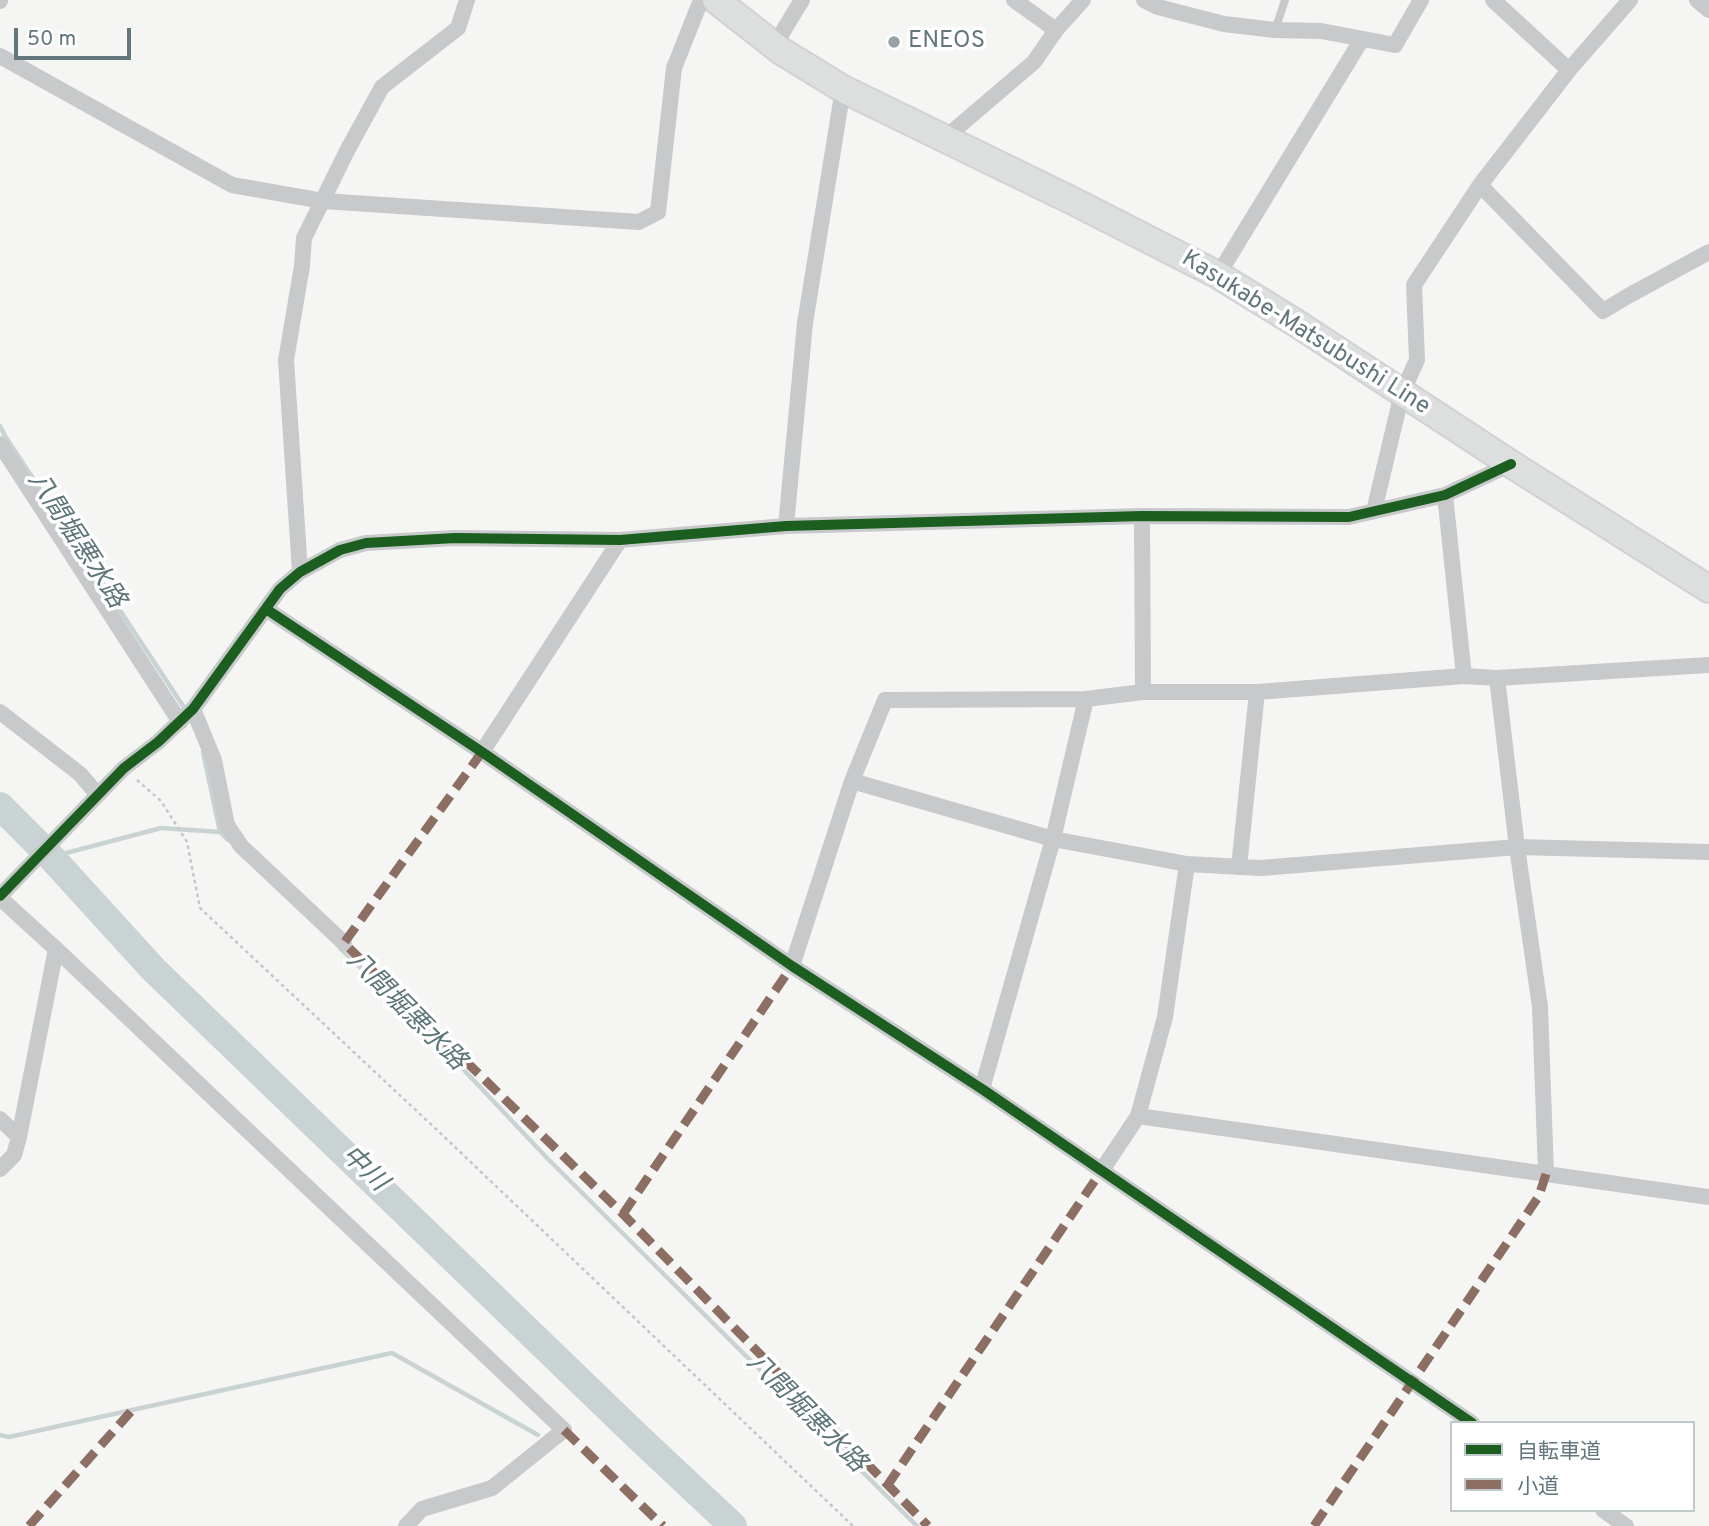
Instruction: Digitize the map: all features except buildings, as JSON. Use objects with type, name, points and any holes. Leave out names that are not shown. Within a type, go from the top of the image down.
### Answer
[{"type":"main road","name":"Kasukabe-Matsubushi Line","points":[[716,0],[774,46],[843,89],[1218,275],[1709,589]]},
{"type":"street","points":[[300,572],[286,360],[302,266],[304,238],[382,87],[458,28],[467,0]]},
{"type":"street","points":[[0,56],[232,185],[323,201],[639,222],[658,212],[674,68],[701,0]]},
{"type":"street","points":[[774,46],[802,0]]},
{"type":"street","points":[[1014,0],[1056,30]]},
{"type":"street","points":[[945,138],[1034,62],[1056,30],[1083,0]]},
{"type":"street","points":[[1154,2],[1224,24],[1275,30],[1321,31],[1395,45],[1421,0]]},
{"type":"street","points":[[1493,0],[1569,70]]},
{"type":"street","points":[[1374,511],[1402,393],[1417,360],[1415,285],[1480,185],[1569,70],[1630,0]]},
{"type":"street","points":[[1697,0],[1709,10]]},
{"type":"street","points":[[1218,275],[1362,39]]},
{"type":"street","points":[[786,526],[805,323],[843,89]]},
{"type":"street","points":[[1480,185],[1604,311],[1709,252]]},
{"type":"street","points":[[0,444],[180,722]]},
{"type":"street","points":[[406,1526],[422,1509],[492,1488],[564,1430],[0,897],[124,768],[193,709],[280,589],[300,572],[340,550],[366,543],[456,538],[620,540],[786,526],[1142,516],[1349,517],[1445,495],[1511,464]]},
{"type":"street","points":[[1445,495],[1464,676]]},
{"type":"street","points":[[1142,516],[1143,692]]},
{"type":"street","points":[[482,752],[620,540]]},
{"type":"street","points":[[266,609],[482,752],[792,966],[982,1089],[1469,1421]]},
{"type":"street","points":[[792,966],[852,781],[885,700],[1086,699],[1143,692],[1257,692],[1464,676],[1497,678],[1709,665]]},
{"type":"street","points":[[1497,678],[1542,1028],[1546,1174]]},
{"type":"street","points":[[1239,867],[1257,692]]},
{"type":"street","points":[[982,1089],[1053,839],[1086,699]]},
{"type":"street","points":[[193,709],[214,760],[227,825],[241,846],[344,943]]},
{"type":"street","points":[[0,712],[80,774],[98,795]]},
{"type":"street","points":[[852,781],[1053,839],[1187,864],[1261,868],[1517,847],[1709,852]]},
{"type":"street","points":[[1102,1170],[1139,1116],[1166,1017],[1187,864]]},
{"type":"street","points":[[0,1169],[14,1155],[19,1137],[56,949]]},
{"type":"street","points":[[1139,1116],[1709,1197]]},
{"type":"street","points":[[0,1119],[19,1137]]},
{"type":"street","points":[[1606,1512],[1626,1526]]},
{"type":"lane","points":[[1275,30],[1284,0]]},
{"type":"path","points":[[124,768],[161,801],[187,842],[200,908],[853,1526]]},
{"type":"waterway","name":"八間堀悪水路","points":[[0,426],[187,712]]},
{"type":"waterway","name":"八間堀悪水路","points":[[203,752],[220,832],[228,840]]},
{"type":"waterway","name":"中川","points":[[0,806],[51,857],[153,969],[733,1526]]},
{"type":"waterway","points":[[51,857],[161,828],[220,832]]},
{"type":"waterway","name":"八間堀悪水路","points":[[340,948],[429,1033],[547,1158],[917,1526]]},
{"type":"waterway","points":[[0,1435],[9,1437],[392,1353],[538,1435]]},
{"type":"marked path","points":[[482,752],[344,943],[623,1214],[928,1526]]},
{"type":"marked path","points":[[623,1214],[792,966]]},
{"type":"marked path","points":[[887,1486],[1102,1170]]},
{"type":"marked path","points":[[1314,1526],[1539,1196],[1546,1174]]},
{"type":"marked path","points":[[29,1526],[134,1408]]},
{"type":"marked path","points":[[564,1430],[663,1526]]},
{"type":"cycle path","points":[[0,896],[124,768],[158,742],[193,709],[280,589],[300,572],[340,550],[366,543],[455,538],[620,540],[786,526],[1142,516],[1349,517],[1445,495],[1511,464]]},
{"type":"cycle path","points":[[266,609],[482,752],[792,966],[982,1089],[1469,1421]]},
{"type":"place","name":"ENEOS","points":[[894,42]]}]
